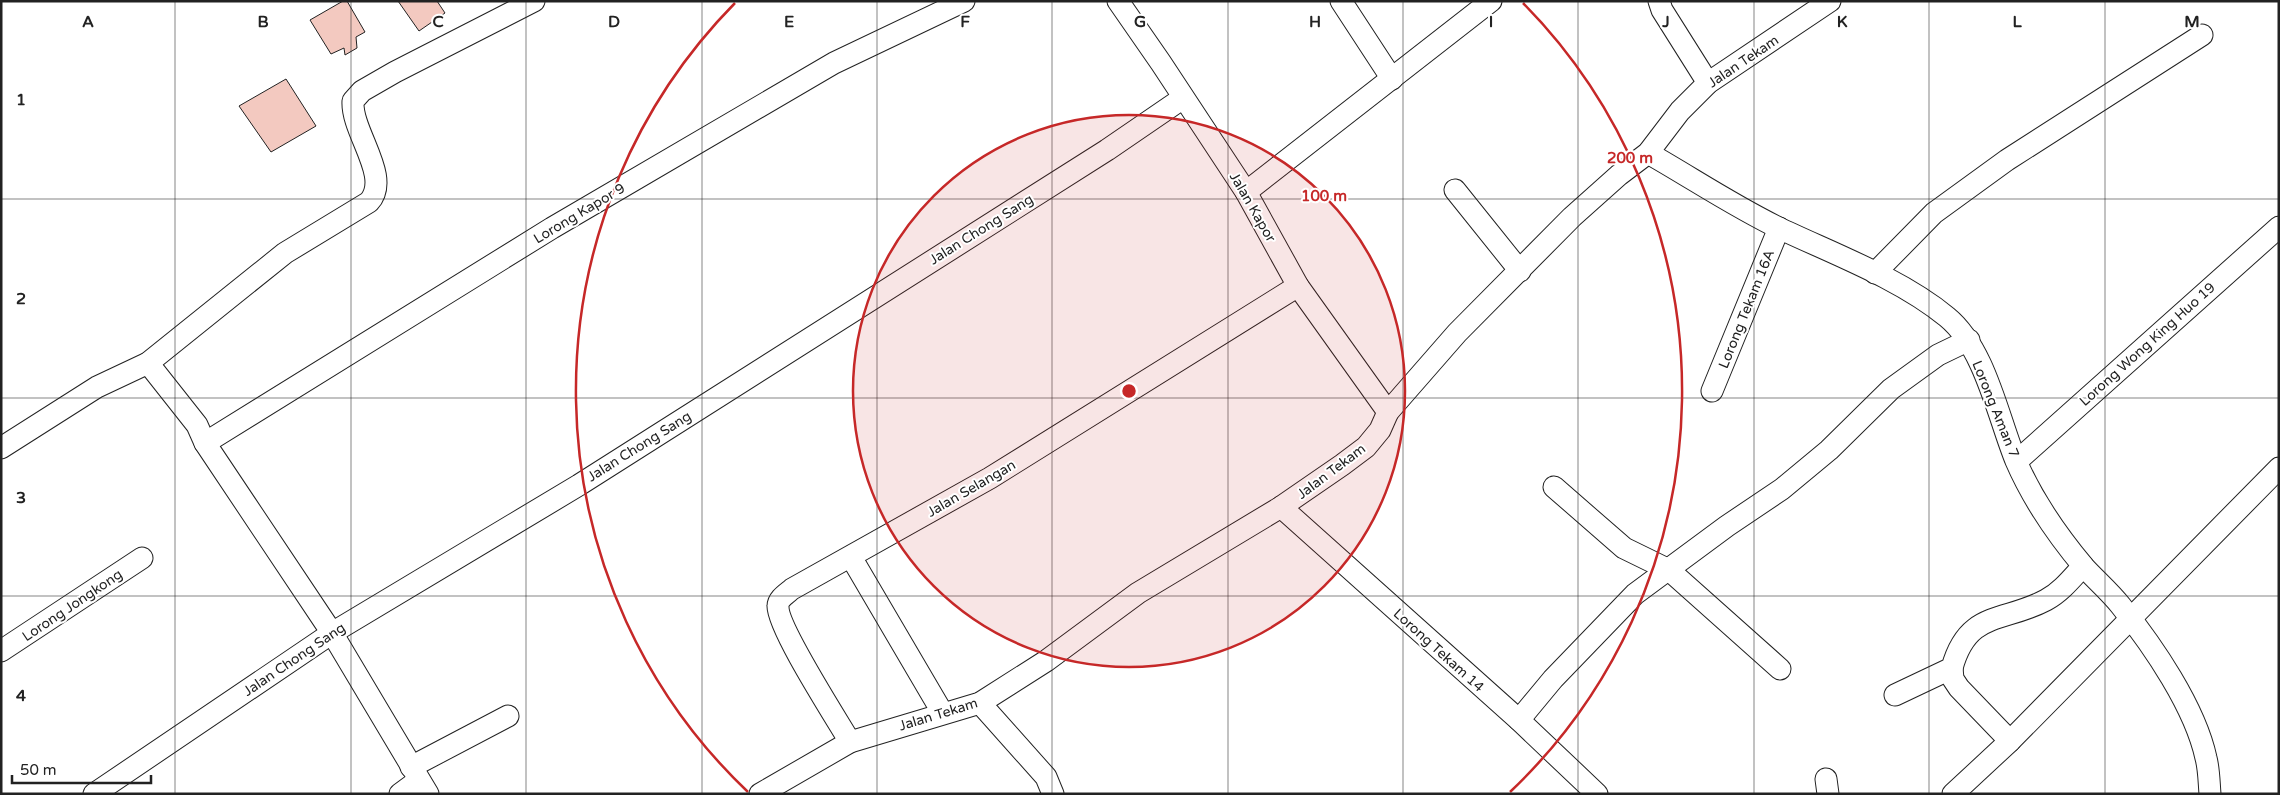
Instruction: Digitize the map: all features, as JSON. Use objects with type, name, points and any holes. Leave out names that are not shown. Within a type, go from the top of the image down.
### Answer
[{"type":"street","points":[[1,448],[97,387],[148,363],[286,254],[369,202],[374,196],[376,174],[352,110],[352,101],[362,91],[395,72],[534,1]]},
{"type":"street","name":"Lorong Kapor 9","points":[[205,443],[552,228],[834,63],[964,1]]},
{"type":"street","name":"Jalan Kapor","points":[[1118,1],[1246,192],[1298,286],[1388,412]]},
{"type":"street","points":[[1341,1],[1392,79]]},
{"type":"street","points":[[1246,192],[1491,1]]},
{"type":"street","points":[[1659,1],[1662,10],[1708,83]]},
{"type":"street","name":"Jalan Tekam","points":[[760,794],[850,742],[942,712],[980,702],[1046,661],[1138,593],[1281,508],[1366,447],[1380,430],[1388,412],[1457,333],[1572,217],[1619,175],[1648,153],[1680,111],[1708,83],[1830,1]]},
{"type":"street","points":[[1875,273],[1934,213],[2007,160],[2202,35]]},
{"type":"street","name":"Jalan Chong Sang","points":[[94,794],[332,633],[579,484],[1107,150],[1183,98]]},
{"type":"street","name":"Lorong Aman 7","points":[[1648,153],[1779,228],[1875,273],[1946,316],[1969,340],[2002,414],[2016,461],[2045,513],[2083,566],[2122,607],[2129,619],[2153,648],[2192,720],[2206,758],[2210,794]]},
{"type":"street","points":[[1455,190],[1520,271]]},
{"type":"street","name":"Lorong Wong King Huo 19","points":[[2016,461],[2279,227]]},
{"type":"street","name":"Lorong Tekam 16A","points":[[1712,391],[1779,228]]},
{"type":"street","name":"Jalan Selangan","points":[[850,742],[785,630],[778,604],[792,589],[990,478],[1298,286]]},
{"type":"street","points":[[1519,720],[1553,679],[1635,594],[1789,483],[1829,450],[1891,389],[1938,355],[1969,340]]},
{"type":"street","points":[[148,363],[197,425],[205,443],[332,633],[419,781]]},
{"type":"street","points":[[1953,794],[2010,741],[2279,468]]},
{"type":"street","points":[[1554,487],[1624,548],[1669,570],[1780,669]]},
{"type":"street","name":"Lorong Tekam 14","points":[[1281,508],[1519,720],[1585,790]]},
{"type":"street","points":[[851,557],[942,712]]},
{"type":"street","name":"Lorong Jongkong","points":[[1,651],[142,558]]},
{"type":"street","points":[[2010,741],[1959,688],[1954,679],[1952,668],[1957,650],[1971,632],[1984,623],[2046,600],[2059,592],[2083,566]]},
{"type":"street","points":[[1895,695],[1952,668]]},
{"type":"street","points":[[980,702],[1046,777],[1053,794]]},
{"type":"street","points":[[400,794],[508,716]]},
{"type":"building","points":[[343,1],[347,1],[365,32],[356,37],[357,48],[345,55],[344,48],[331,54],[310,20]]},
{"type":"building","points":[[398,1],[437,1],[445,13],[419,31]]},
{"type":"building","points":[[286,79],[316,126],[271,152],[239,106]]}]
